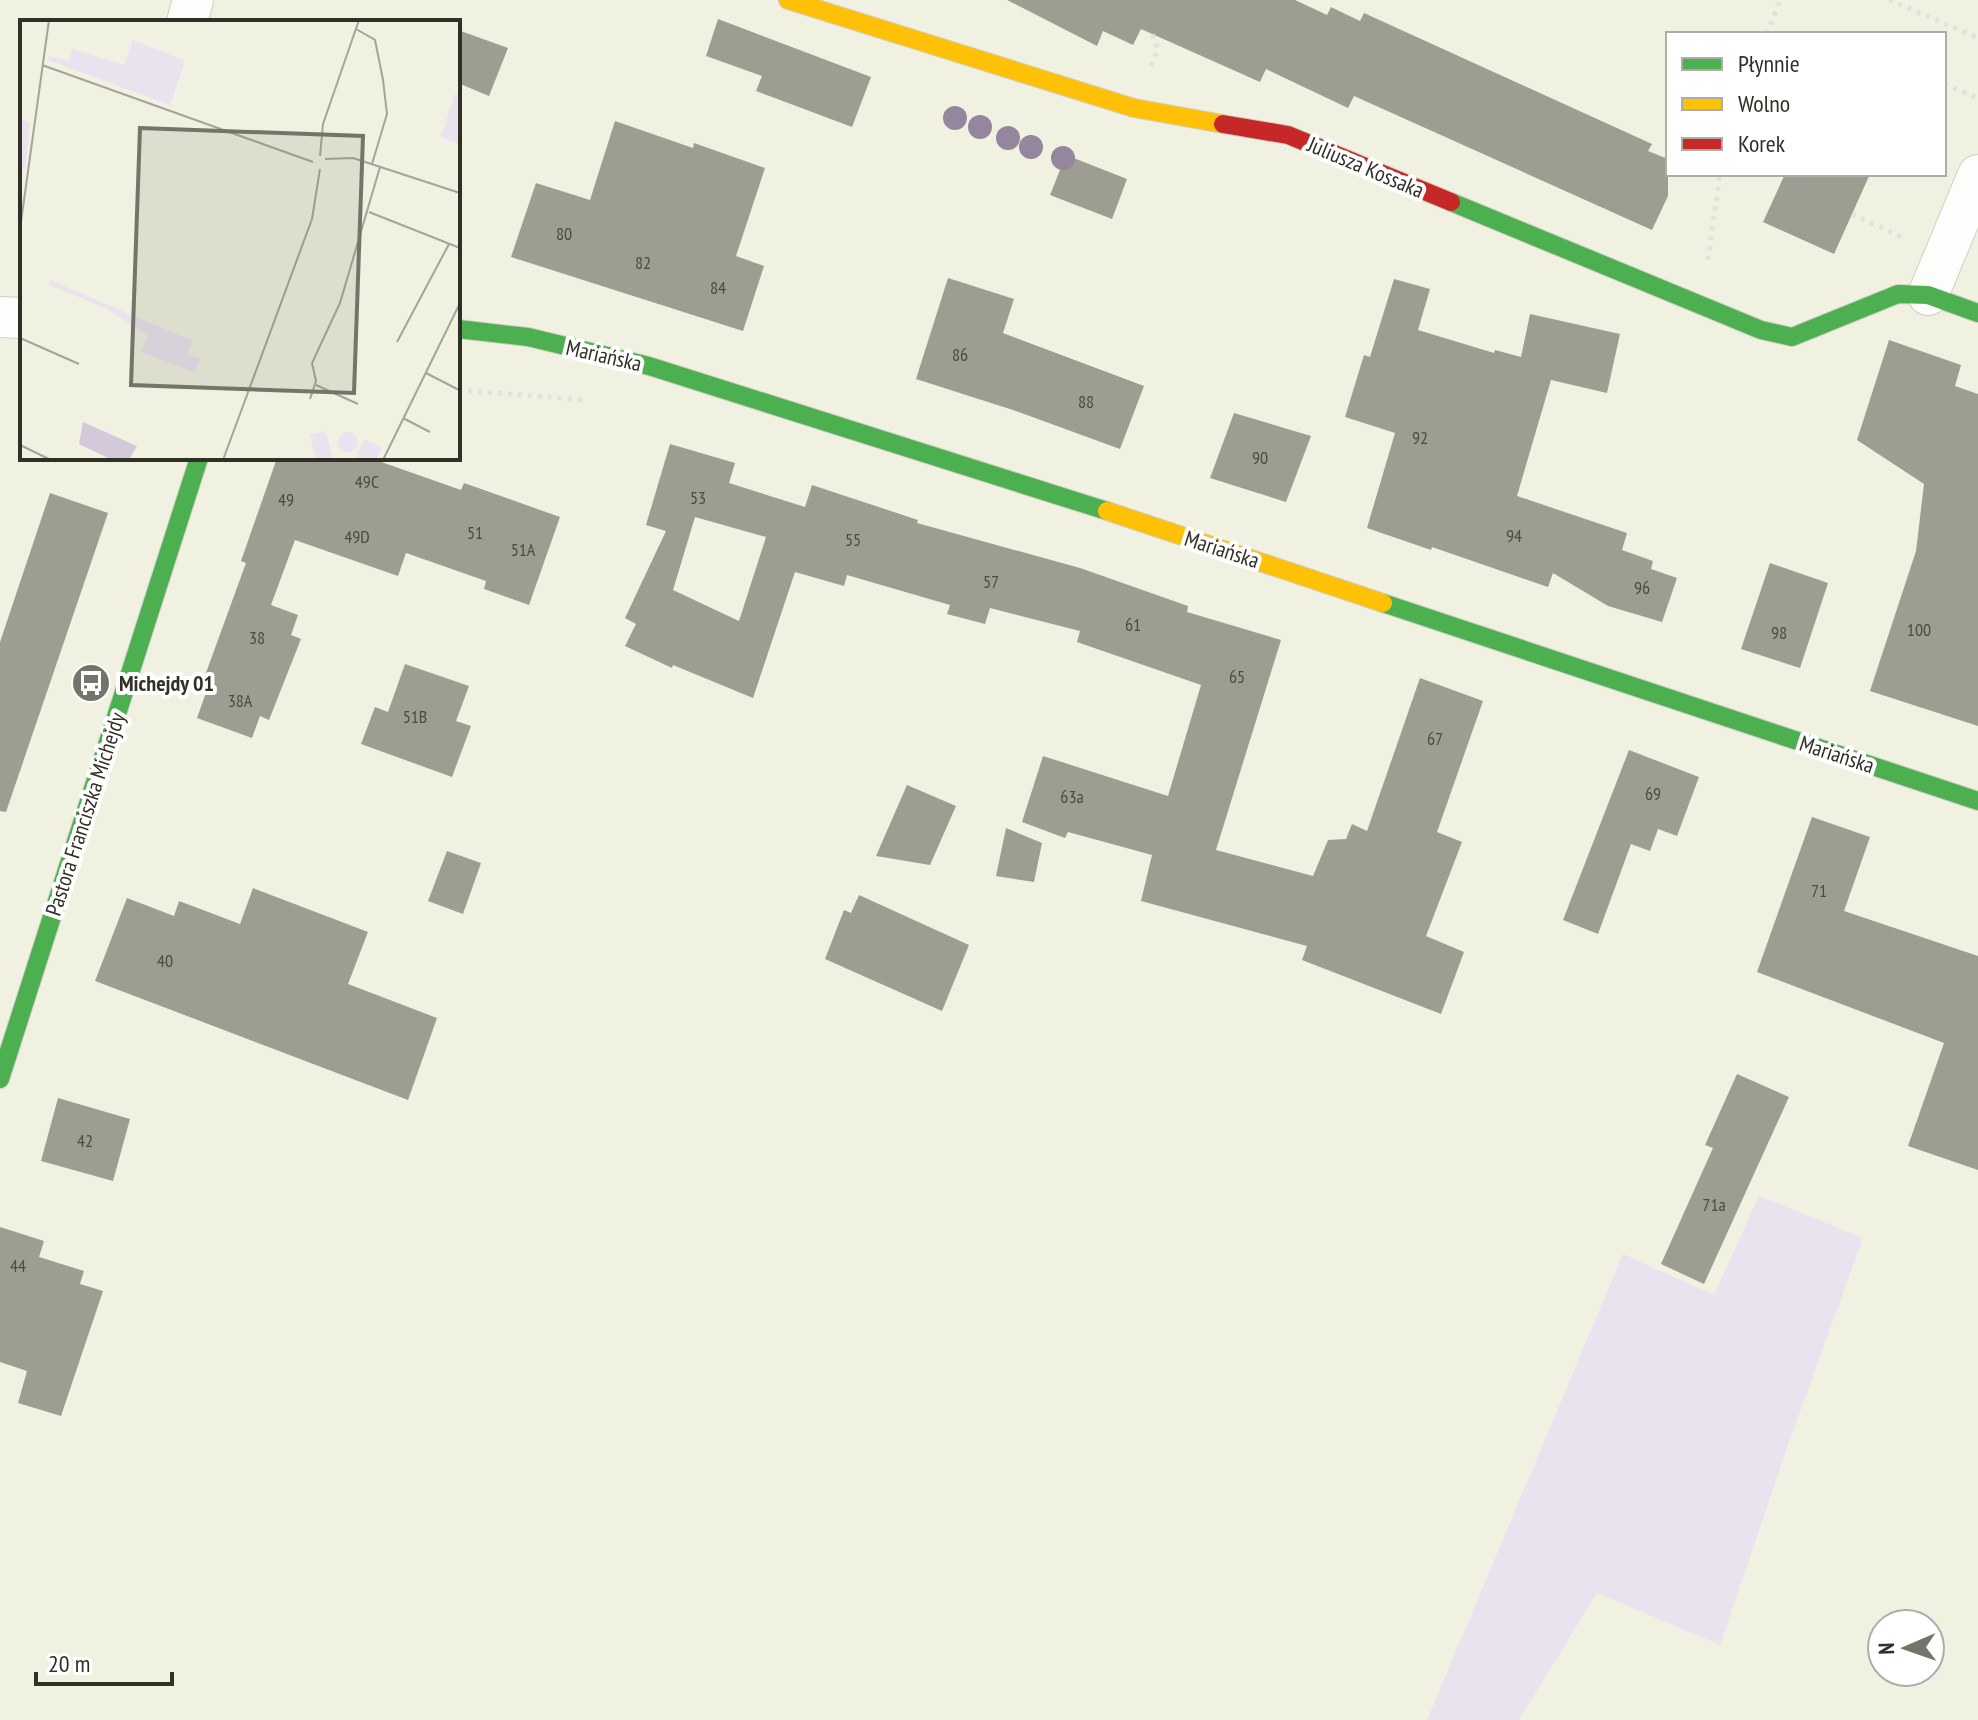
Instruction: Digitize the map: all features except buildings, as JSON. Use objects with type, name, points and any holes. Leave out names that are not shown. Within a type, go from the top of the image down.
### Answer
[{"type":"street","points":[[188,20],[193,0]]},
{"type":"street","name":"Juliusza Kossaka","points":[[788,0],[1134,108],[1288,135],[1761,330],[1792,337],[1898,294],[1928,295],[1978,313]]},
{"type":"street","points":[[1928,295],[1978,175]]},
{"type":"street","points":[[0,317],[20,318]]},
{"type":"street","name":"Mariańska","points":[[460,329],[528,337],[649,366],[1112,513],[1978,801]]},
{"type":"street","name":"Pastora Franciszka Michejdy","points":[[0,1079],[198,460]]},
{"type":"path","points":[[1768,32],[1780,0]]},
{"type":"path","points":[[1889,0],[1978,38]]},
{"type":"path","points":[[1946,85],[1978,98]]},
{"type":"path","points":[[1701,306],[1720,176]]},
{"type":"path","points":[[1852,214],[1944,256]]},
{"type":"shaded area","points":[[1759,1196],[1863,1238],[1720,1645],[1597,1593],[1519,1720],[1427,1720],[1623,1254],[1714,1295]]},
{"type":"traffic: fast","points":[[1451,202],[1761,330],[1792,337],[1898,294],[1928,295],[1978,313]]},
{"type":"traffic: fast","points":[[460,329],[528,337],[649,366],[1107,511]]},
{"type":"traffic: fast","points":[[0,1079],[198,460]]},
{"type":"traffic: fast","points":[[1383,603],[1978,801]]},
{"type":"traffic: slow","points":[[788,0],[1134,108],[1223,124]]},
{"type":"traffic: slow","points":[[1107,511],[1383,603]]},
{"type":"traffic: jam","points":[[1223,124],[1288,135],[1451,202]]},
{"type":"place","name":"Michejdy 01","points":[[91,683]]}]
